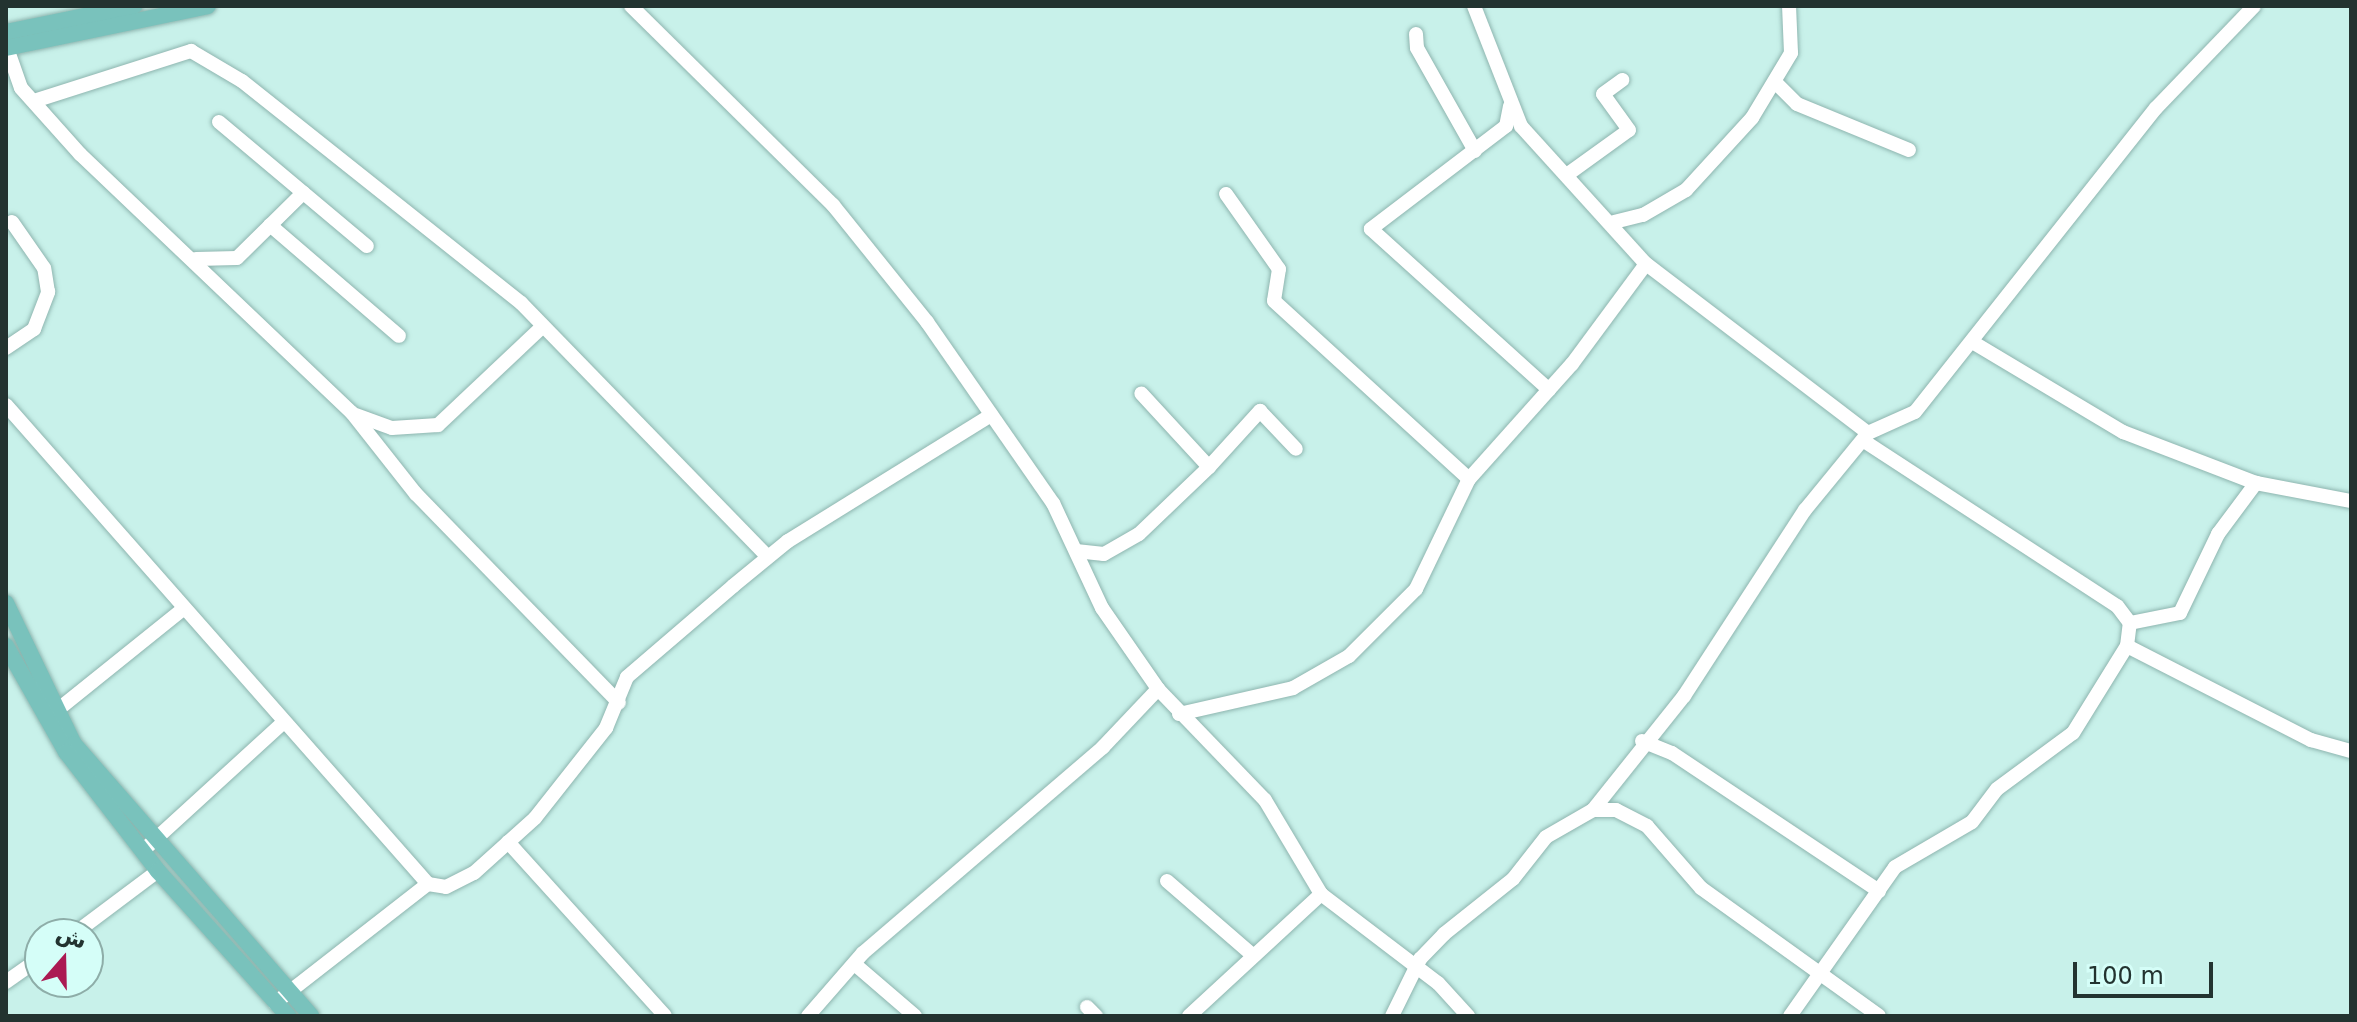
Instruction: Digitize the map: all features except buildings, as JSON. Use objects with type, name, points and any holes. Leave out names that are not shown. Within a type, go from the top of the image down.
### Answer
[{"type":"main road","points":[[10,41],[134,6]]},
{"type":"main road","points":[[89,17],[208,6]]},
{"type":"main road","points":[[6,603],[52,714]]},
{"type":"main road","points":[[8,653],[148,845],[282,999],[288,1016]]},
{"type":"main road","points":[[148,845],[158,871],[282,999],[311,1016]]},
{"type":"street","points":[[631,6],[833,205],[1053,503],[1102,608],[1158,689],[1265,800],[1321,894],[1416,967],[1468,1016]]},
{"type":"street","points":[[1474,6],[1510,106],[1614,222],[1646,264],[1866,437],[2117,606],[2130,623],[2127,646],[2073,733],[1997,789],[1972,822],[1895,867],[1790,1016]]},
{"type":"street","points":[[1614,222],[1643,215],[1686,190],[1777,84],[1791,53],[1789,6]]},
{"type":"street","points":[[1392,1016],[1416,967],[1444,934],[1513,879],[1546,837],[1593,810],[1642,741],[1684,696],[1805,510],[1866,437],[1915,412],[1974,343],[2156,108],[2254,6]]},
{"type":"street","points":[[1416,34],[1417,48],[1475,151]]},
{"type":"street","points":[[10,41],[16,81],[34,101],[352,413],[416,494],[619,703]]},
{"type":"street","points":[[34,101],[191,51],[242,81],[542,327],[767,556]]},
{"type":"street","points":[[1568,174],[1629,130],[1603,94],[1622,80]]},
{"type":"street","points":[[1777,84],[1797,104],[1909,150]]},
{"type":"street","points":[[1510,106],[1506,126],[1371,229],[1549,390]]},
{"type":"street","points":[[219,122],[367,246]]},
{"type":"street","points":[[192,258],[226,263],[303,193]]},
{"type":"street","points":[[1226,194],[1279,269],[1274,301],[1469,479]]},
{"type":"street","points":[[6,348],[34,329],[48,292],[44,268],[12,222]]},
{"type":"street","points":[[270,225],[399,336]]},
{"type":"street","points":[[1179,714],[1293,688],[1349,656],[1416,589],[1469,479],[1549,390],[1646,264]]},
{"type":"street","points":[[352,413],[392,428],[438,425],[542,327]]},
{"type":"street","points":[[1974,343],[2123,432],[2256,483],[2351,501]]},
{"type":"street","points":[[1141,393],[1209,467]]},
{"type":"street","points":[[6,405],[182,610],[428,884]]},
{"type":"street","points":[[1076,551],[1104,554],[1139,534],[1209,467],[1260,411],[1296,449]]},
{"type":"street","points":[[282,999],[428,884],[460,880],[508,842],[544,806],[619,703],[627,677],[767,556],[991,415]]},
{"type":"street","points":[[2130,623],[2180,613],[2218,534],[2256,483]]},
{"type":"street","points":[[52,714],[182,610]]},
{"type":"street","points":[[2127,646],[2311,740],[2351,751]]},
{"type":"street","points":[[808,1016],[858,967],[863,953],[1103,747],[1158,689]]},
{"type":"street","points":[[148,845],[284,722]]},
{"type":"street","points":[[1642,741],[1672,753],[1879,891]]},
{"type":"street","points":[[1593,810],[1616,810],[1647,826],[1701,888],[1879,1016]]},
{"type":"street","points":[[508,842],[665,1016]]},
{"type":"street","points":[[95,918],[158,871]]},
{"type":"street","points":[[1167,881],[1250,953]]},
{"type":"street","points":[[1189,1016],[1250,953],[1321,894]]},
{"type":"street","points":[[858,967],[915,1016]]},
{"type":"street","points":[[6,982],[24,969]]}]
